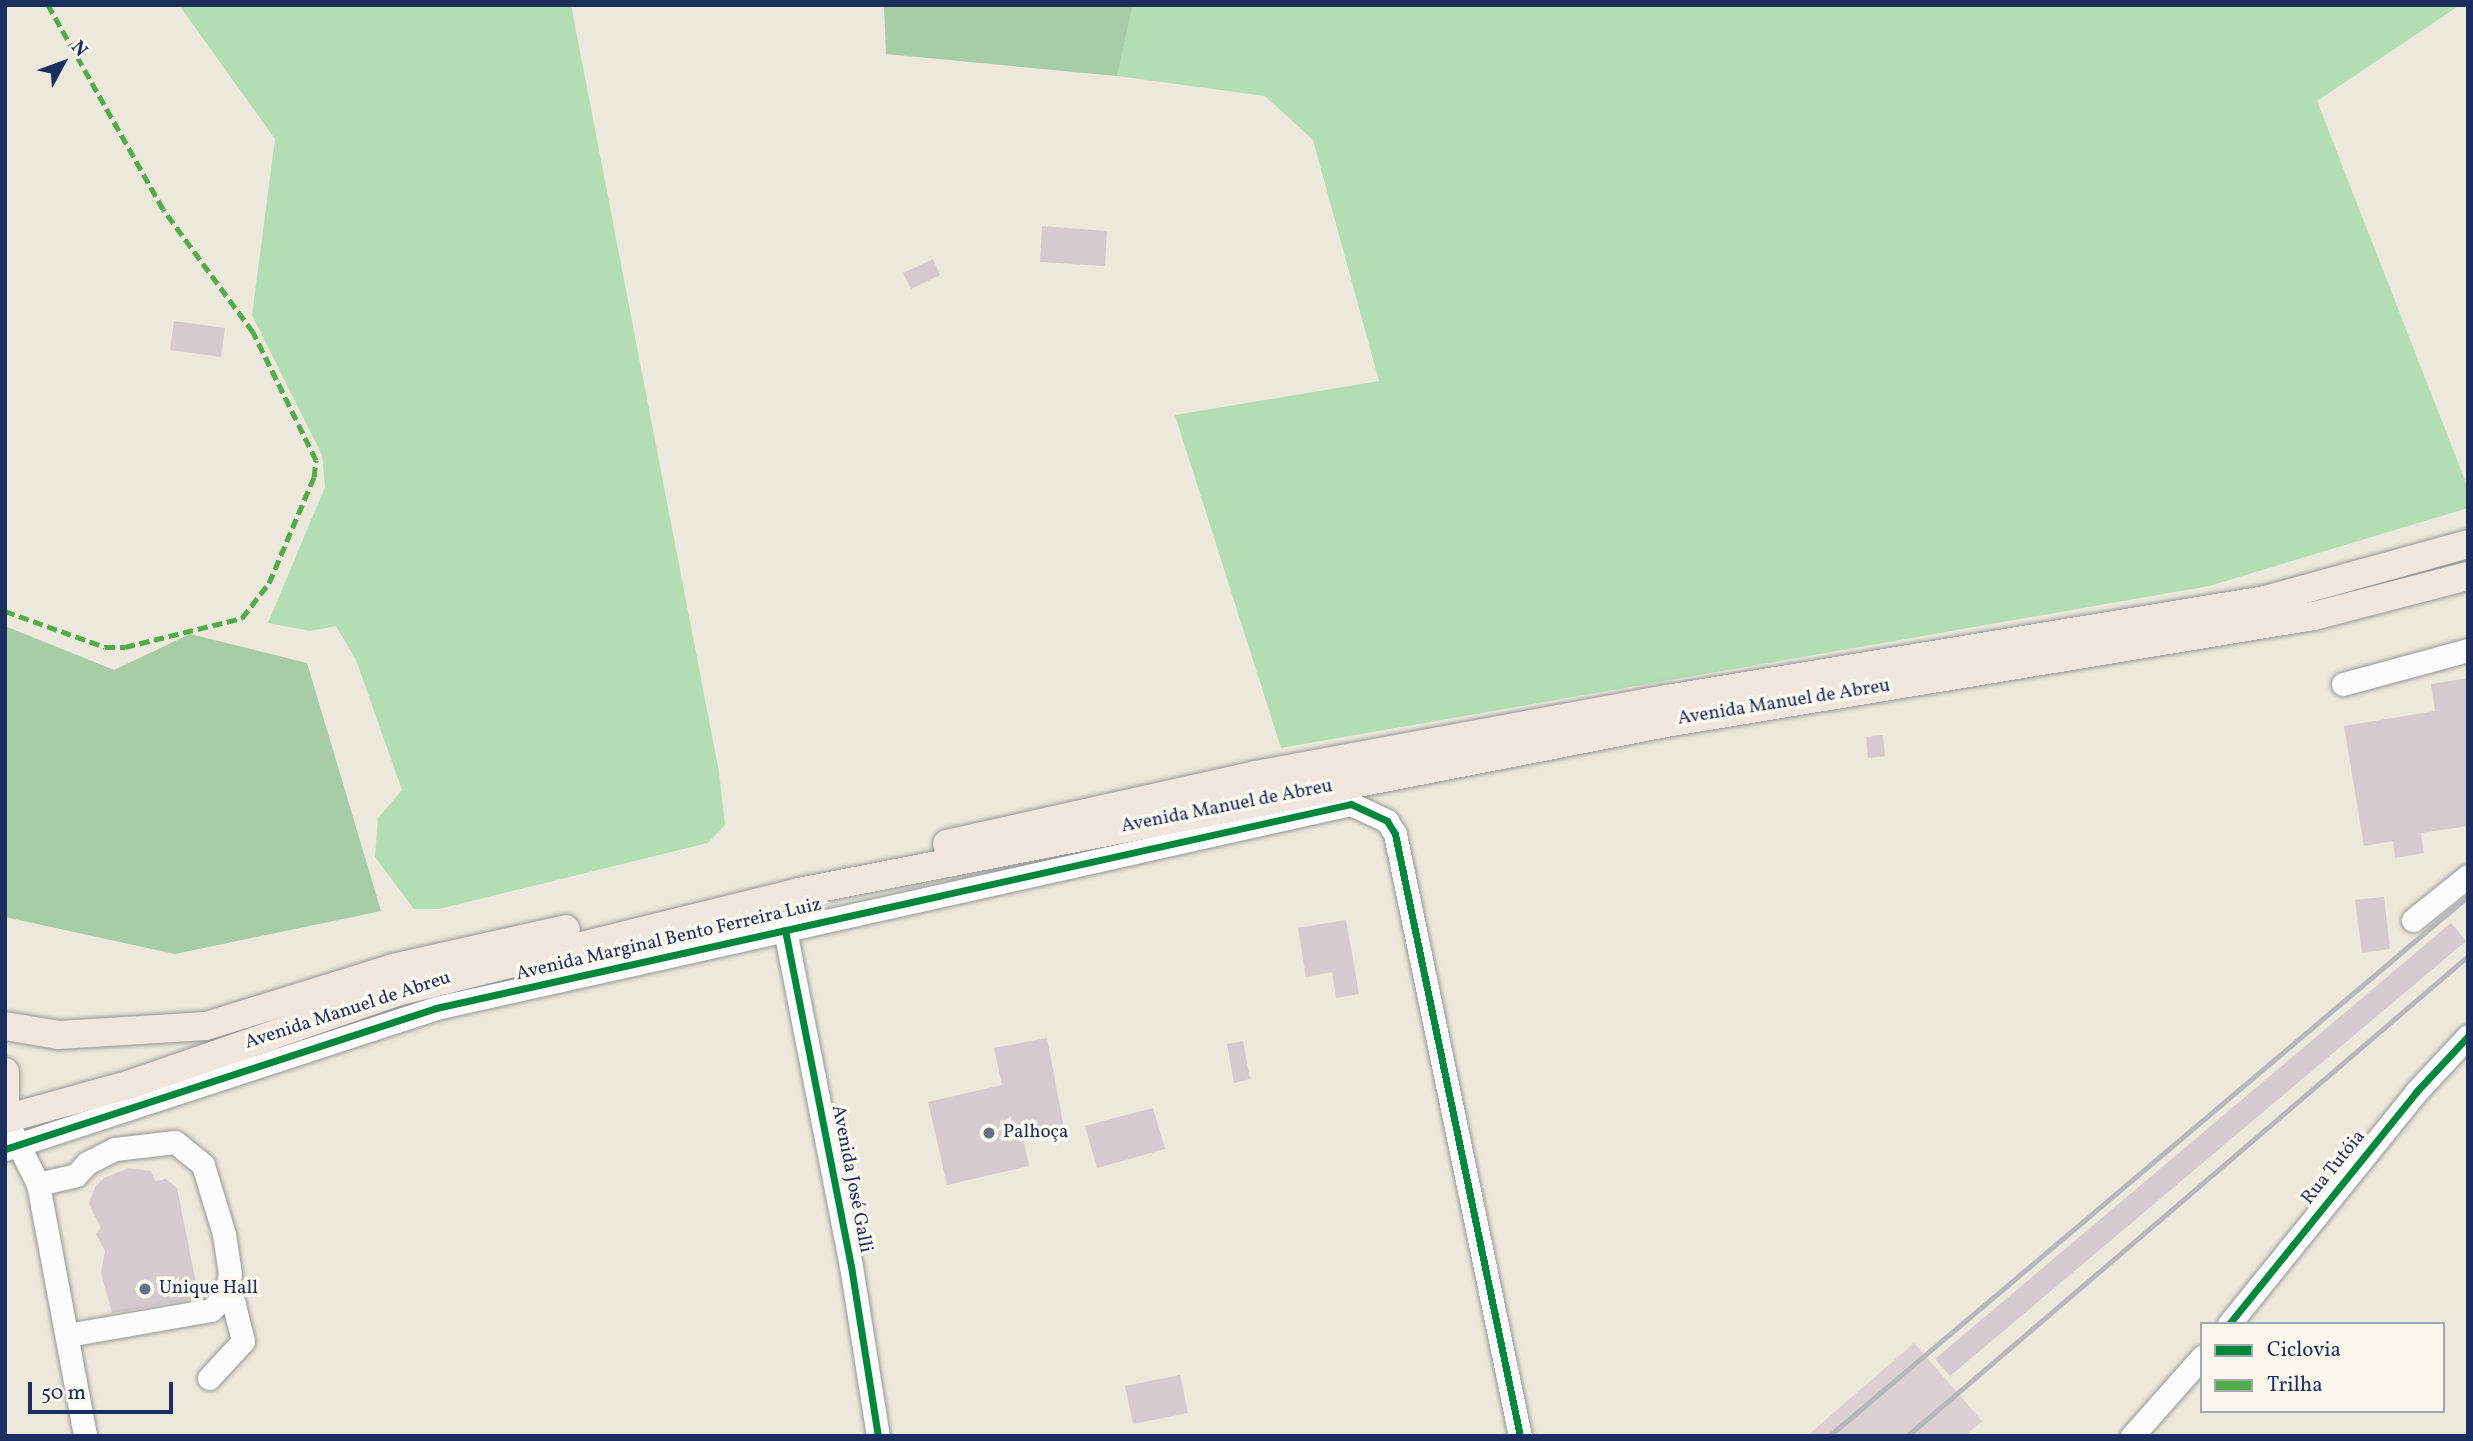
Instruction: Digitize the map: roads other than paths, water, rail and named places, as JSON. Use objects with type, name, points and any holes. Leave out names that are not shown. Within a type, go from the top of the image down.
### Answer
[{"type":"main road","name":"Avenida Manuel de Abreu","points":[[5,1027],[59,1035],[206,1026],[393,968],[1256,775],[1667,699],[2265,600],[2468,544]]},
{"type":"main road","name":"Avenida Manuel de Abreu","points":[[5,1119],[131,1084],[396,992],[799,892],[1653,725],[2314,616],[2468,576]]},
{"type":"main road","points":[[5,1072],[5,1119]]},
{"type":"street","points":[[2343,684],[2468,650]]},
{"type":"street","name":"Avenida Marginal Bento Ferreira Luiz","points":[[12,1148],[436,1008],[1351,804],[1387,821],[1395,834],[1520,1436]]},
{"type":"street","points":[[2413,920],[2468,876]]},
{"type":"street","name":"Avenida José Galli","points":[[785,930],[851,1266],[878,1436]]},
{"type":"street","name":"Rua Tutóia","points":[[2231,1322],[2416,1092],[2468,1036]]},
{"type":"street","points":[[144,1106],[148,1145]]},
{"type":"street","points":[[5,1119],[12,1148],[38,1184],[85,1436]]},
{"type":"street","points":[[38,1184],[76,1175],[87,1163],[115,1149],[175,1142],[204,1165],[224,1234],[230,1274],[225,1296],[211,1310],[195,1316],[68,1335]]},
{"type":"street","points":[[209,1378],[243,1341],[234,1304],[225,1296]]},
{"type":"street","points":[[2132,1436],[2200,1359]]},
{"type":"railway","points":[[1829,1436],[2468,896]]},
{"type":"railway","points":[[1907,1436],[2468,956]]},
{"type":"place","name":"Palhoça","points":[[989,1133]]},
{"type":"place","name":"Unique Hall","points":[[145,1289]]}]
